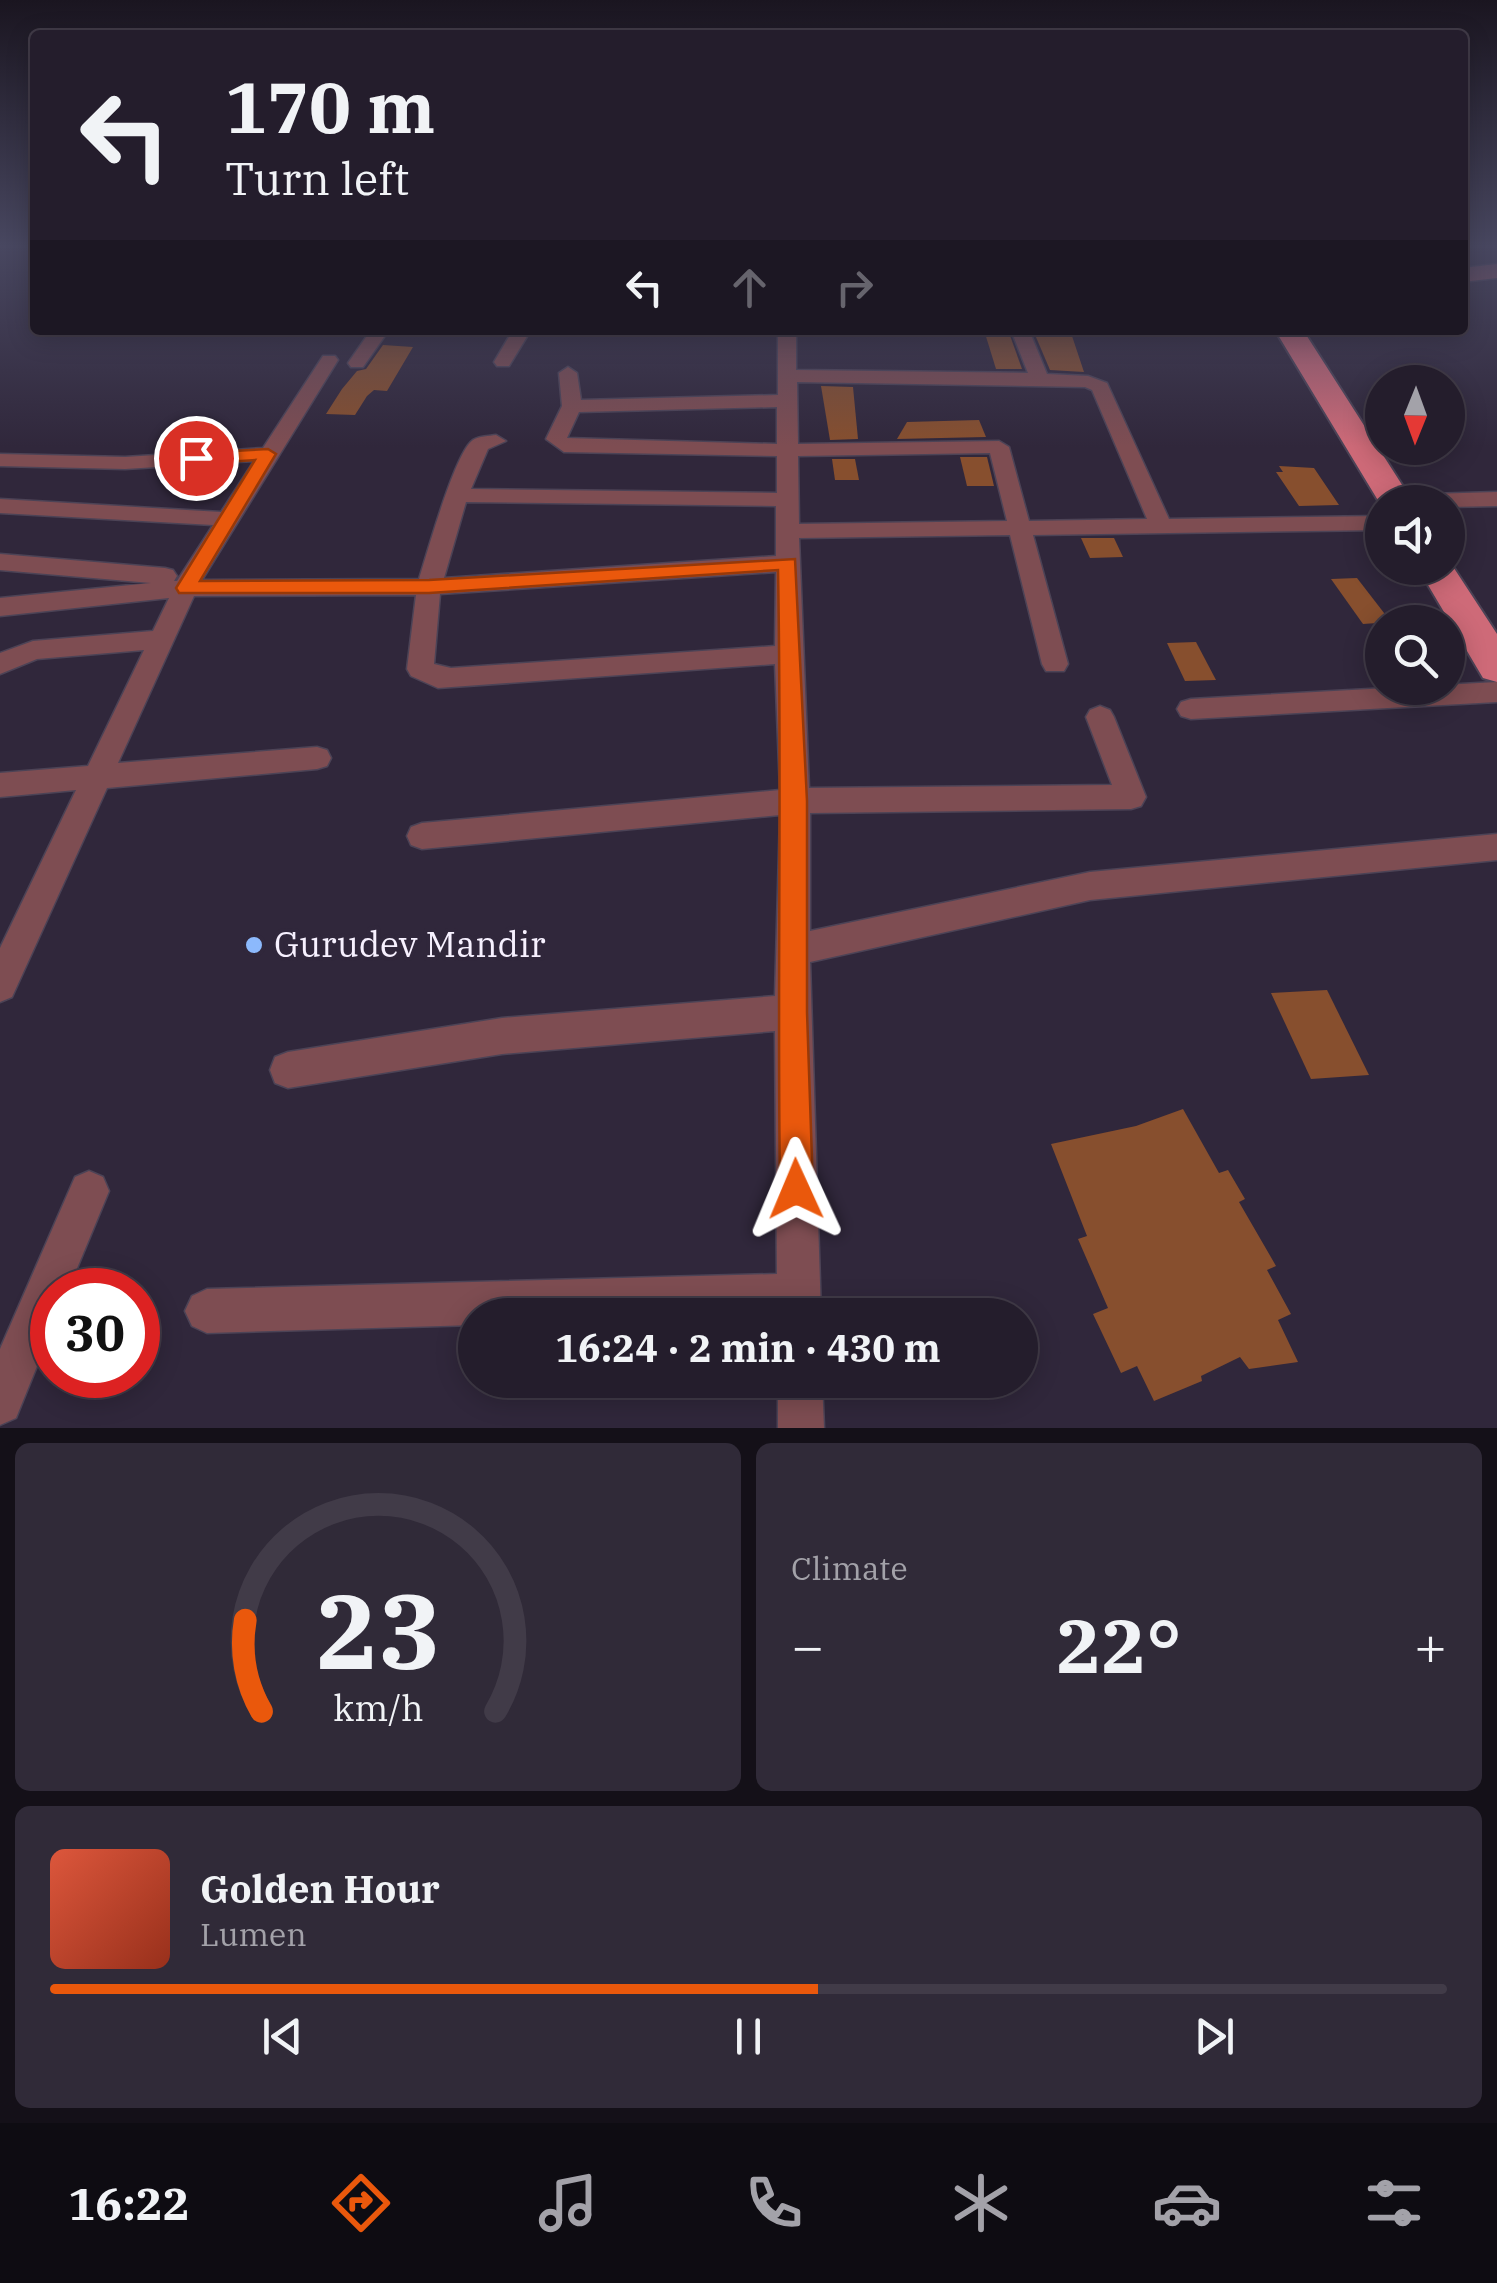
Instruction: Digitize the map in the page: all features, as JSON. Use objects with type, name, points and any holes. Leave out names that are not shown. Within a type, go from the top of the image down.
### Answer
[{"type":"main road","points":[[1292,335],[1385,485]]},
{"type":"main road","points":[[1314,335],[1365,412]]},
{"type":"main road","points":[[1465,564],[1497,614]]},
{"type":"main road","points":[[1447,585],[1497,666]]},
{"type":"street","points":[[357,363],[377,335]]},
{"type":"street","points":[[504,362],[519,335]]},
{"type":"street","points":[[787,335],[788,654],[794,801],[792,1012],[799,1298]]},
{"type":"street","points":[[1022,335],[1040,379]]},
{"type":"street","points":[[1,983],[189,583],[329,360]]},
{"type":"street","points":[[568,372],[572,406],[556,440],[564,446],[788,450],[999,447],[1056,664]]},
{"type":"street","points":[[572,406],[788,389],[1040,379],[1088,382],[1100,387],[1161,526]]},
{"type":"street","points":[[496,441],[480,444],[458,495],[429,587],[420,669],[438,678],[788,654]]},
{"type":"street","points":[[0,460],[125,463],[268,454]]},
{"type":"street","points":[[458,495],[790,500]]},
{"type":"street","points":[[1465,501],[1497,500]]},
{"type":"street","points":[[0,506],[227,519]]},
{"type":"street","points":[[790,532],[1365,523]]},
{"type":"street","points":[[0,562],[189,583],[429,587],[788,563]]},
{"type":"street","points":[[0,607],[189,583]]},
{"type":"street","points":[[0,664],[33,650],[162,639]]},
{"type":"street","points":[[1191,708],[1497,692]]},
{"type":"street","points":[[422,836],[794,801],[1131,796],[1100,718]]},
{"type":"street","points":[[0,785],[317,758]]},
{"type":"street","points":[[794,950],[1090,886],[1497,847]]},
{"type":"street","points":[[288,1070],[502,1036],[792,1012]]},
{"type":"street","points":[[0,1402],[89,1191]]},
{"type":"street","points":[[207,1311],[458,1308]]},
{"type":"street","points":[[800,1398],[801,1428]]},
{"type":"building","points":[[986,335],[1010,335],[1022,369],[996,369]]},
{"type":"building","points":[[1035,335],[1072,335],[1084,372],[1050,370]]},
{"type":"building","points":[[383,345],[413,347],[387,391],[374,390],[355,415],[326,414],[342,389],[357,371],[366,369]]},
{"type":"building","points":[[821,386],[853,387],[858,439],[830,440]]},
{"type":"building","points":[[979,420],[986,437],[897,439],[907,422]]},
{"type":"building","points":[[960,457],[987,457],[994,486],[967,486]]},
{"type":"building","points":[[832,459],[855,459],[859,480],[835,480]]},
{"type":"building","points":[[1279,466],[1314,468],[1339,505],[1299,506],[1276,472],[1283,472]]},
{"type":"building","points":[[1081,538],[1114,538],[1123,557],[1090,558]]},
{"type":"building","points":[[1357,578],[1378,605],[1365,605],[1365,624],[1363,624],[1331,579]]},
{"type":"building","points":[[1196,642],[1216,680],[1185,681],[1167,643]]},
{"type":"building","points":[[1327,990],[1369,1075],[1311,1079],[1271,993]]},
{"type":"building","points":[[1183,1109],[1219,1173],[1228,1170],[1245,1199],[1239,1202],[1276,1266],[1267,1270],[1291,1314],[1278,1320],[1298,1362],[1249,1369],[1240,1357],[1201,1376],[1202,1381],[1154,1401],[1137,1366],[1121,1373],[1093,1314],[1108,1308],[1078,1239],[1087,1236],[1051,1144],[1136,1126]]},
{"type":"place","name":"Gurudev Mandir","points":[[254,945]]},
{"type":"route","points":[[196,458],[268,454],[186,588],[429,587],[788,563],[796,1189]]}]
